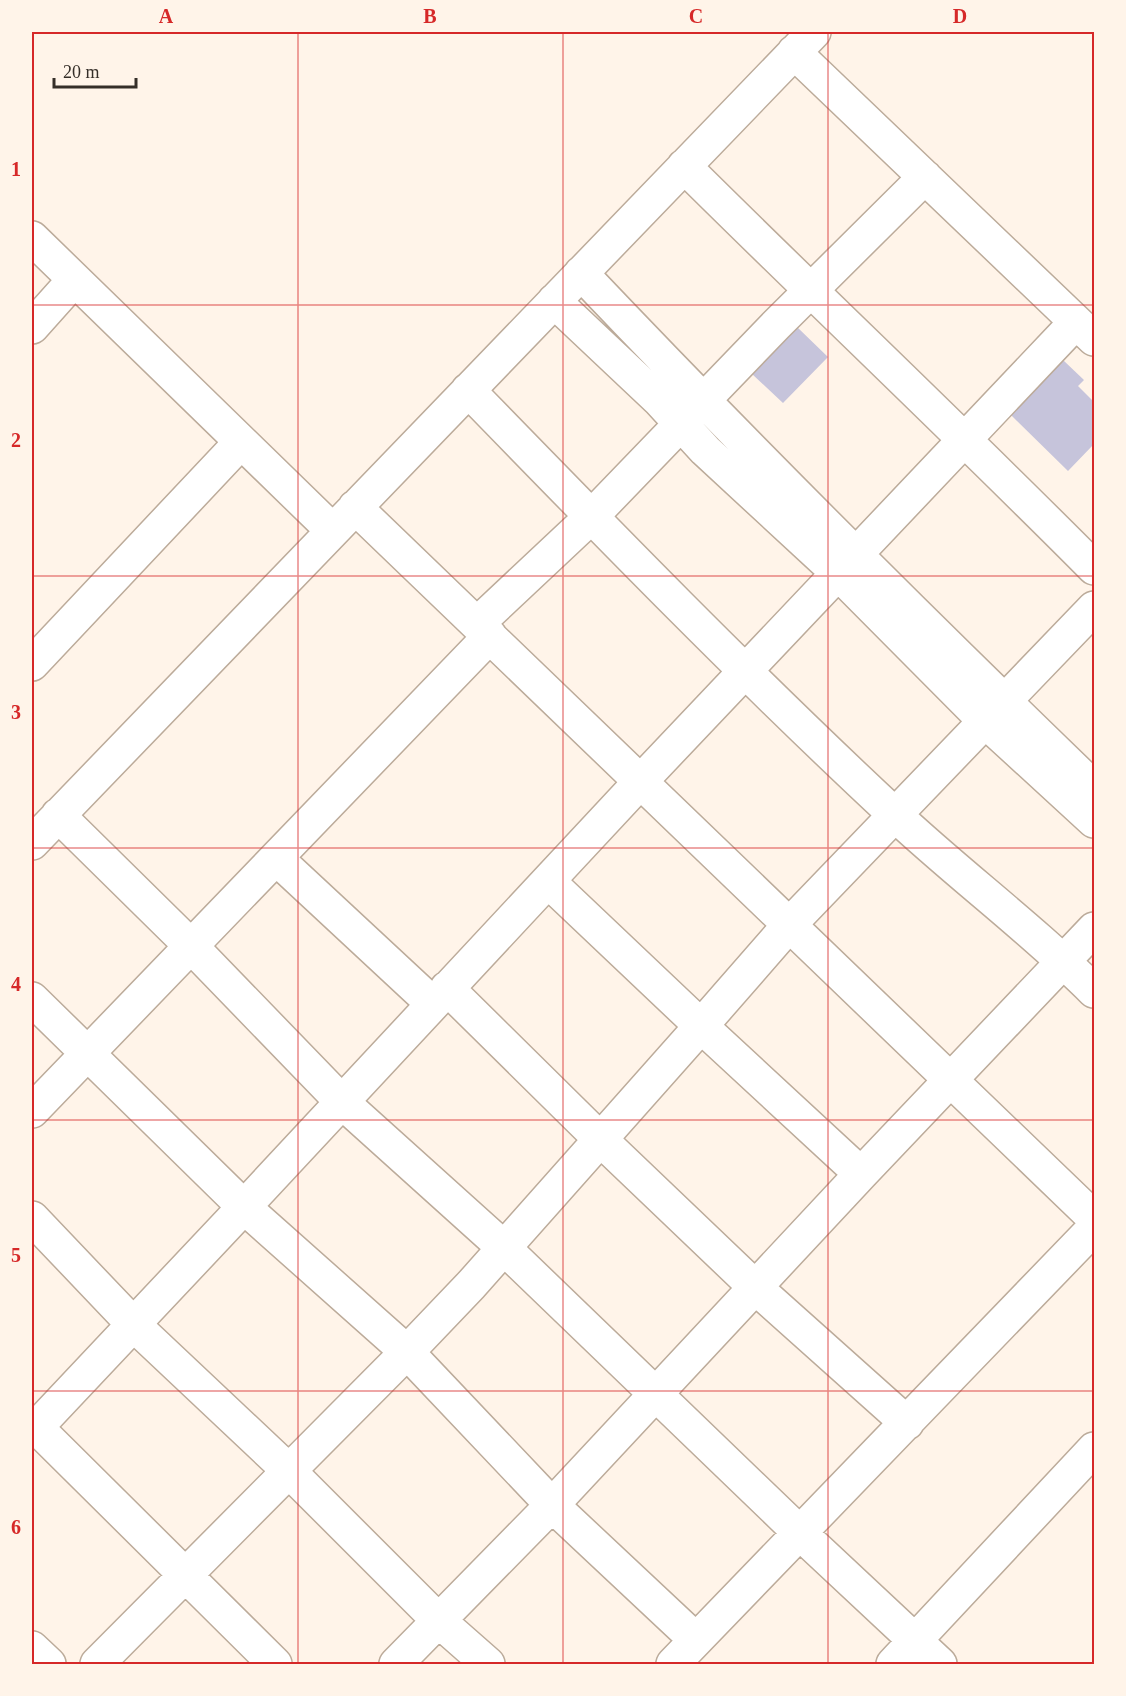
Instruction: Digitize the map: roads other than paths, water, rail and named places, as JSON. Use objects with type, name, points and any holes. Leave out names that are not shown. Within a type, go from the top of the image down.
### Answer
[{"type":"street","points":[[32,843],[804,42],[925,177],[1085,330],[966,438],[641,781],[244,1207],[33,1427],[274,1665]]},
{"type":"street","points":[[684,166],[810,291],[966,438],[1095,568]]},
{"type":"street","points":[[32,1111],[276,858],[483,630],[591,517],[810,291],[925,177]]},
{"type":"street","points":[[32,238],[332,531]]},
{"type":"street","points":[[581,273],[692,413],[994,711],[1095,821]]},
{"type":"street","points":[[32,327],[74,280]]},
{"type":"street","points":[[554,301],[631,373],[692,413]]},
{"type":"street","points":[[468,390],[591,517],[894,815],[1064,961],[1095,991]]},
{"type":"street","points":[[32,664],[241,442]]},
{"type":"street","points":[[355,507],[1095,1218]]},
{"type":"street","points":[[97,1665],[407,1352],[790,924],[1095,608]]},
{"type":"street","points":[[994,711],[1095,788]]},
{"type":"street","points":[[58,815],[191,946],[342,1102],[503,1247],[940,1665]]},
{"type":"street","points":[[276,858],[440,996],[600,1139],[756,1288],[907,1423]]},
{"type":"street","points":[[548,881],[861,1174]]},
{"type":"street","points":[[396,1665],[552,1505],[861,1174],[1095,929]]},
{"type":"street","points":[[32,999],[244,1207],[407,1352],[552,1505],[696,1640]]},
{"type":"street","points":[[32,1218],[133,1324],[288,1470],[438,1620],[488,1665]]},
{"type":"street","points":[[673,1665],[1095,1228]]},
{"type":"street","points":[[893,1665],[1095,1449]]},
{"type":"street","points":[[32,1648],[49,1665]]}]
